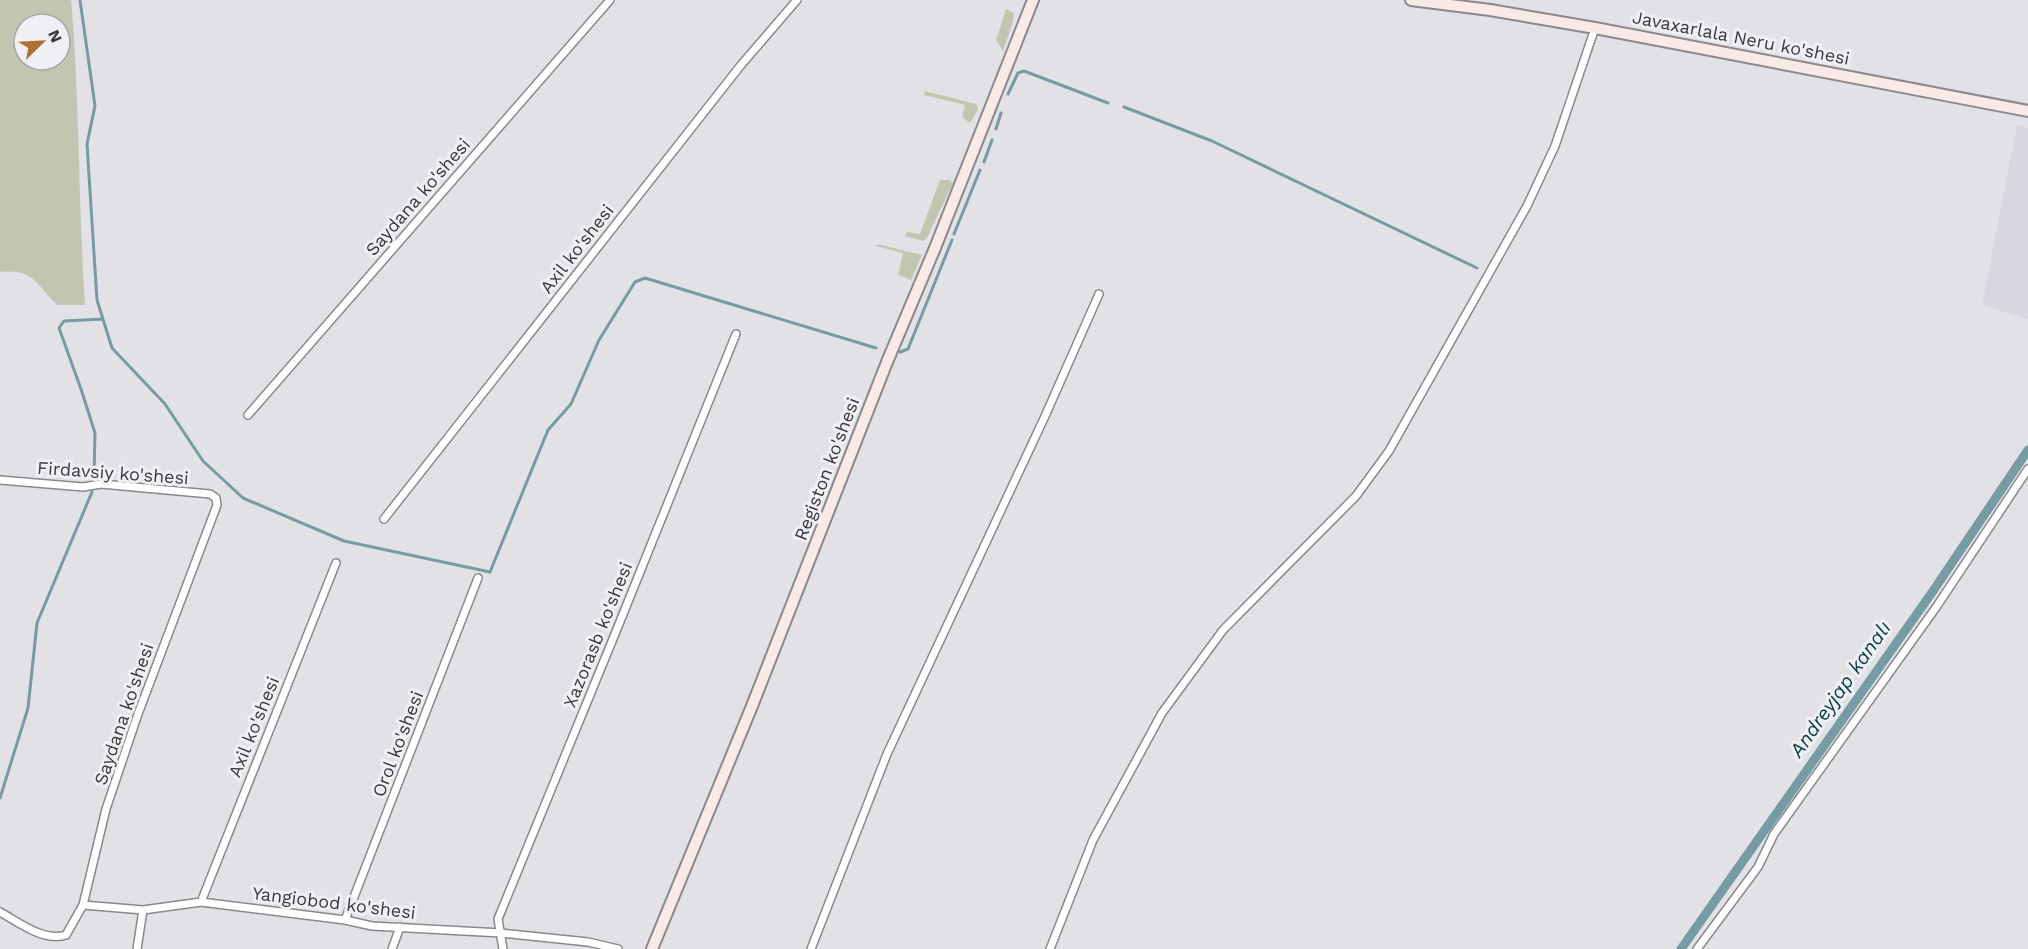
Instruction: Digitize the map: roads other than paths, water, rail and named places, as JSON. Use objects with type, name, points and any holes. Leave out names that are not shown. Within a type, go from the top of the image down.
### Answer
[{"type":"street","name":"Saydana ko'shesi","points":[[248,415],[610,0]]},
{"type":"street","name":"Axil ko'shesi","points":[[384,519],[741,64],[797,0]]},
{"type":"street","name":"Registon ko'shesi","points":[[652,949],[752,706],[1033,0]]},
{"type":"street","name":"Javaxarlala Neru ko'shesi","points":[[1411,0],[1491,5],[1595,28],[2028,111]]},
{"type":"street","points":[[1050,949],[1093,840],[1162,713],[1223,630],[1356,496],[1389,451],[1527,206],[1555,146],[1595,28]]},
{"type":"street","points":[[811,949],[887,753],[1046,414],[1099,294]]},
{"type":"street","name":"Xazorasb ko'shesi","points":[[503,949],[498,919],[736,334]]},
{"type":"street","points":[[1698,949],[1758,867],[1774,834],[1937,606],[2028,469]]},
{"type":"street","name":"Firdavsiy ko'shesi","points":[[0,480],[83,487],[101,484],[210,494],[216,498],[217,505]]},
{"type":"street","name":"Saydana ko'shesi","points":[[0,912],[55,938],[66,935],[83,905],[110,799],[138,714],[217,505]]},
{"type":"street","name":"Axil ko'shesi","points":[[201,902],[336,563]]},
{"type":"street","name":"Orol ko'shesi","points":[[345,920],[478,578]]},
{"type":"street","name":"Yangiobod ko'shesi","points":[[83,905],[143,910],[201,902],[345,920],[372,926],[501,933],[588,942],[618,949]]},
{"type":"street","points":[[138,949],[143,910]]},
{"type":"street","points":[[392,949],[400,927]]},
{"type":"waterway","points":[[80,0],[95,106],[87,144],[97,300],[112,348],[165,404],[203,461],[243,498],[344,541],[490,572],[548,430],[571,404],[599,340],[635,282],[645,278],[876,348]]},
{"type":"waterway","points":[[1008,94],[1018,73],[1024,71],[1108,103]]},
{"type":"waterway","points":[[1124,107],[1212,141],[1477,268]]},
{"type":"waterway","points":[[996,129],[1001,113]]},
{"type":"waterway","points":[[984,162],[992,140]]},
{"type":"waterway","points":[[954,234],[980,170]]},
{"type":"waterway","points":[[900,352],[908,349],[952,240]]},
{"type":"waterway","points":[[94,476],[95,433],[59,328],[64,321],[103,319]]},
{"type":"waterway","name":"Andreyjap kanalı","points":[[1681,949],[1933,591],[2028,450]]},
{"type":"waterway","points":[[0,798],[28,708],[37,623],[92,492]]}]
